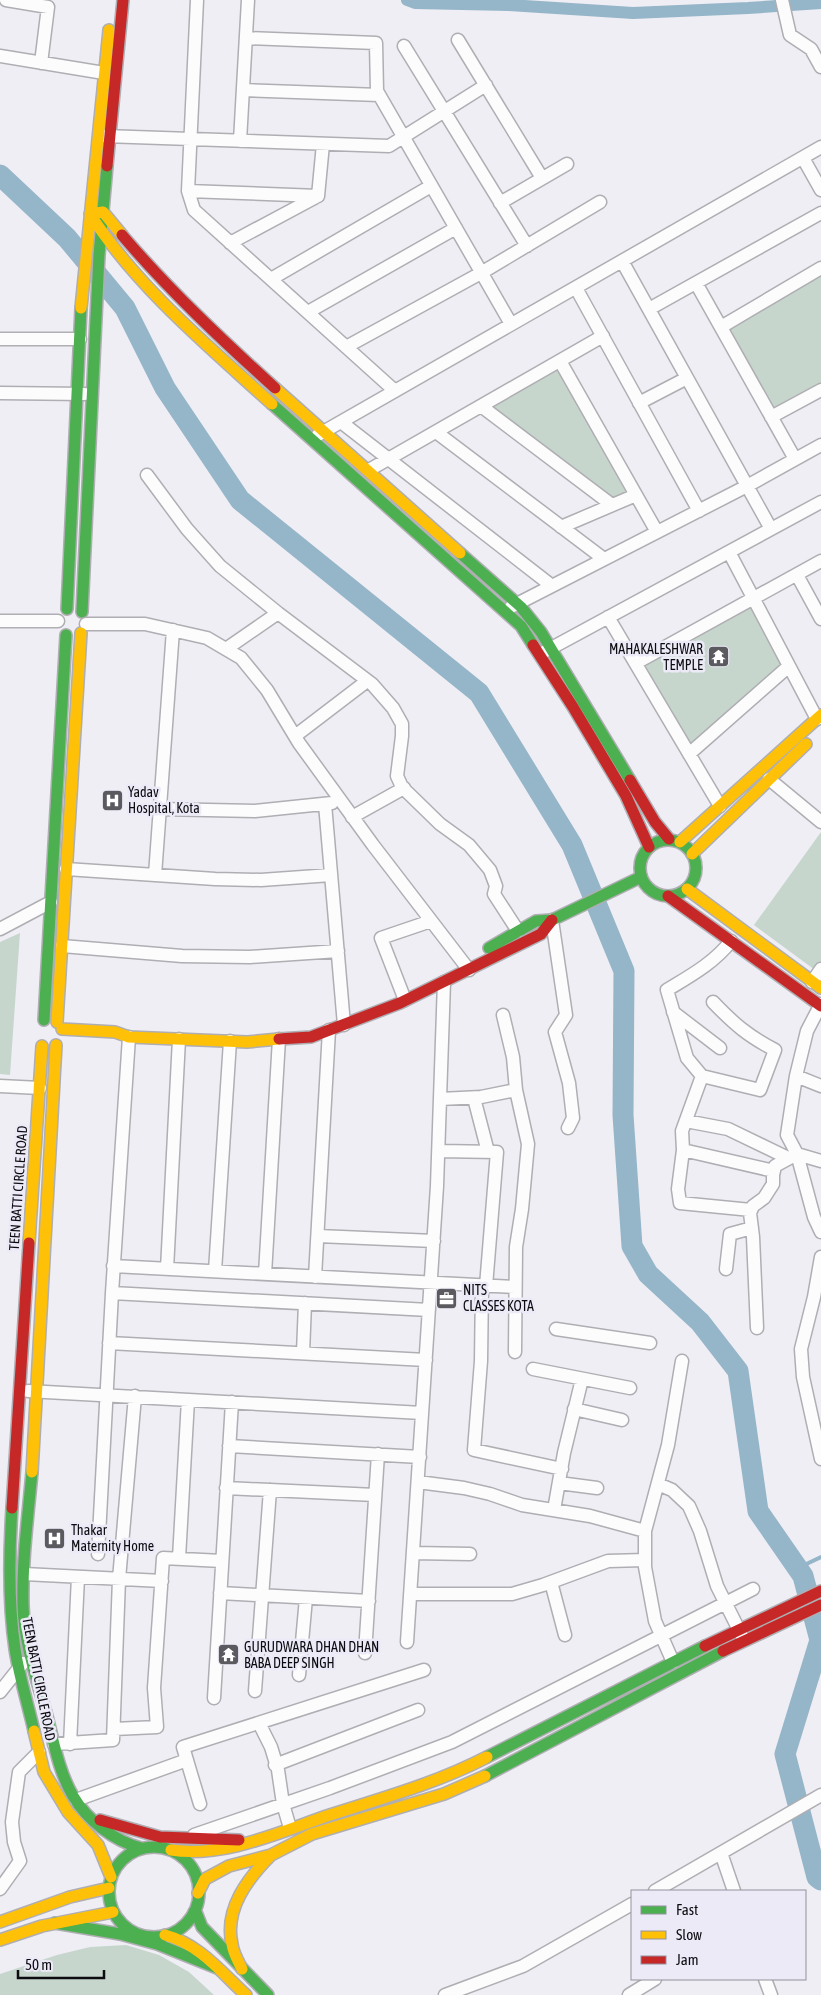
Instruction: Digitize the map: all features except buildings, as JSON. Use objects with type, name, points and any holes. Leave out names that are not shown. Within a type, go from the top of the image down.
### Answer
[{"type":"street","points":[[6,0],[48,7],[41,63]]},
{"type":"street","points":[[67,608],[82,297],[112,0]]},
{"type":"street","points":[[123,0],[98,255],[83,623],[66,869],[59,1034],[24,1574],[23,1605],[30,1655],[59,1762],[76,1800],[88,1816],[129,1846],[207,1852],[226,1850],[460,1771],[738,1629],[821,1590]]},
{"type":"street","points":[[197,0],[192,139],[188,191],[194,210],[395,391]]},
{"type":"street","points":[[240,140],[248,0]]},
{"type":"street","points":[[782,0],[790,35],[811,49],[821,67]]},
{"type":"street","points":[[246,38],[376,43],[377,91],[511,324]]},
{"type":"street","points":[[458,40],[542,178]]},
{"type":"street","points":[[404,46],[527,246]]},
{"type":"street","points":[[0,56],[104,73]]},
{"type":"street","points":[[98,136],[389,146],[486,85]]},
{"type":"street","points":[[243,90],[379,95]]},
{"type":"street","points":[[318,196],[323,144]]},
{"type":"street","points":[[311,439],[821,147]]},
{"type":"street","points":[[803,158],[821,190]]},
{"type":"street","points":[[500,202],[567,164]]},
{"type":"street","points":[[271,279],[431,186]]},
{"type":"street","points":[[188,191],[318,196]]},
{"type":"street","points":[[230,243],[318,196]]},
{"type":"street","points":[[346,347],[481,273],[600,202]]},
{"type":"street","points":[[90,214],[103,212]]},
{"type":"street","points":[[103,212],[158,277],[222,340],[518,604],[541,632],[545,651],[573,707],[626,796],[649,846]]},
{"type":"street","points":[[649,310],[821,213]]},
{"type":"street","points":[[90,214],[101,231],[146,284],[209,348],[521,626],[545,651],[656,822],[674,840],[689,848],[696,869],[693,880],[687,889],[668,896]]},
{"type":"street","points":[[308,312],[456,228]]},
{"type":"street","points":[[622,261],[771,529]]},
{"type":"street","points":[[721,327],[821,268]]},
{"type":"street","points":[[696,283],[794,459]]},
{"type":"street","points":[[576,288],[699,510]]},
{"type":"street","points":[[369,470],[603,336]]},
{"type":"street","points":[[0,338],[80,339]]},
{"type":"street","points":[[560,361],[657,532]]},
{"type":"street","points":[[639,403],[687,378]]},
{"type":"street","points":[[771,418],[821,390]]},
{"type":"street","points":[[0,393],[92,394]]},
{"type":"street","points":[[481,406],[612,505]]},
{"type":"street","points":[[341,422],[552,586]]},
{"type":"street","points":[[436,432],[604,560]]},
{"type":"street","points":[[504,611],[747,486],[821,445]]},
{"type":"street","points":[[147,475],[186,529],[220,566],[278,613],[367,680],[393,708],[402,724],[398,776],[404,788],[440,824],[469,846],[490,870],[496,886],[494,894],[518,931]]},
{"type":"street","points":[[561,527],[636,495]]},
{"type":"street","points":[[545,651],[821,502]]},
{"type":"street","points":[[729,552],[820,721]]},
{"type":"street","points":[[636,663],[821,561]]},
{"type":"street","points":[[797,574],[821,620]]},
{"type":"street","points":[[67,608],[72,608],[83,623],[74,636],[66,635],[61,631],[58,621],[62,612],[67,608]]},
{"type":"street","points":[[226,649],[278,613]]},
{"type":"street","points":[[608,617],[720,806]]},
{"type":"street","points":[[0,621],[58,621]]},
{"type":"street","points":[[83,623],[145,624],[173,630],[207,638],[241,658],[267,690],[295,736],[352,817],[469,970]]},
{"type":"street","points":[[155,875],[173,630]]},
{"type":"street","name":"TEEN BATTI CIRCLE ROAD","points":[[66,635],[51,902],[39,1032],[40,1088],[5,1564],[19,1666],[44,1772],[68,1812],[98,1845],[107,1864],[110,1882]]},
{"type":"street","points":[[689,754],[790,666]]},
{"type":"street","points":[[295,736],[367,680]]},
{"type":"street","points":[[692,854],[769,780],[820,721]]},
{"type":"street","points":[[820,721],[720,806],[674,840],[658,841],[649,846],[642,855],[641,877],[647,887],[656,893],[668,896],[821,1005],[807,1031],[796,1076],[788,1135],[792,1156],[821,1232]]},
{"type":"street","points":[[769,780],[821,822]]},
{"type":"street","points":[[352,817],[404,788]]},
{"type":"street","points":[[160,809],[255,811],[342,802]]},
{"type":"street","points":[[325,804],[344,1025]]},
{"type":"street","points":[[66,869],[261,880],[331,875]]},
{"type":"street","points":[[469,970],[480,953],[536,921],[552,920],[641,877]]},
{"type":"street","points":[[687,889],[816,985],[821,969]]},
{"type":"street","points":[[0,928],[51,902]]},
{"type":"street","points":[[59,1034],[115,1032],[128,1037],[247,1042],[311,1037],[405,1000],[469,970],[541,934],[552,920]]},
{"type":"street","points":[[552,920],[566,1015],[555,1032],[569,1083],[574,1118],[568,1128]]},
{"type":"street","points":[[405,1000],[380,938],[431,921]]},
{"type":"street","points":[[713,1002],[731,1021],[752,1038],[776,1050],[760,1090],[702,1076],[687,1058],[667,990],[700,970],[731,942]]},
{"type":"street","points":[[62,946],[182,956],[250,958],[338,951]]},
{"type":"street","points":[[407,1642],[434,1241],[444,982]]},
{"type":"street","points":[[673,1012],[720,1048]]},
{"type":"street","points":[[503,1015],[513,1057],[516,1090],[528,1144],[522,1209],[516,1246],[515,1352]]},
{"type":"street","points":[[48,1019],[59,1034],[50,1047],[39,1032],[48,1019]]},
{"type":"street","points":[[316,1277],[329,1030]]},
{"type":"street","points":[[98,1554],[113,1266],[128,1037]]},
{"type":"street","points":[[167,1269],[179,1039]]},
{"type":"street","points":[[265,1274],[279,1039]]},
{"type":"street","points":[[215,1271],[230,1041]]},
{"type":"street","points":[[702,1076],[682,1131],[683,1150],[678,1190],[680,1203],[751,1210]]},
{"type":"street","points":[[796,1076],[821,1086]]},
{"type":"street","points":[[0,1086],[40,1088]]},
{"type":"street","points":[[440,1099],[474,1098],[516,1090]]},
{"type":"street","points":[[474,1098],[488,1152]]},
{"type":"street","points":[[686,1122],[728,1129],[792,1156],[821,1160]]},
{"type":"street","points":[[683,1150],[774,1171]]},
{"type":"street","points":[[438,1151],[497,1152],[484,1286],[481,1362],[474,1450],[562,1469]]},
{"type":"street","points":[[757,1328],[750,1213],[753,1206],[764,1198],[774,1184],[775,1166],[792,1156]]},
{"type":"street","points":[[726,1269],[730,1234],[752,1228]]},
{"type":"street","points":[[318,1236],[434,1241]]},
{"type":"street","points":[[821,1257],[801,1349],[803,1377],[821,1459]]},
{"type":"street","points":[[113,1266],[515,1287]]},
{"type":"street","points":[[112,1293],[429,1310]]},
{"type":"street","points":[[303,1353],[306,1303]]},
{"type":"street","points":[[556,1329],[650,1344]]},
{"type":"street","points":[[109,1342],[426,1360]]},
{"type":"street","points":[[673,1662],[654,1621],[645,1560],[645,1531],[668,1445],[682,1361]]},
{"type":"street","points":[[533,1369],[630,1388]]},
{"type":"street","points":[[554,1510],[574,1409],[582,1379]]},
{"type":"street","points":[[18,1390],[422,1413]]},
{"type":"street","points":[[54,1744],[113,1740],[119,1579],[135,1396]]},
{"type":"street","points":[[180,1558],[188,1400]]},
{"type":"street","points":[[214,1698],[232,1402]]},
{"type":"street","points":[[574,1409],[622,1420]]},
{"type":"street","points":[[229,1446],[420,1457]]},
{"type":"street","points":[[366,1653],[378,1454]]},
{"type":"street","points":[[418,1482],[464,1488],[490,1494],[522,1505],[590,1516],[645,1531]]},
{"type":"street","points":[[559,1484],[597,1488]]},
{"type":"street","points":[[658,1484],[672,1490],[689,1506],[700,1531],[717,1586],[744,1641]]},
{"type":"street","points":[[226,1488],[376,1496]]},
{"type":"street","points":[[255,1691],[270,1490]]},
{"type":"street","points":[[413,1553],[470,1554]]},
{"type":"street","points":[[114,1729],[157,1727],[154,1688],[163,1558],[222,1561]]},
{"type":"street","points":[[410,1594],[512,1594],[608,1561],[645,1560]]},
{"type":"street","points":[[24,1574],[162,1581]]},
{"type":"street","points":[[70,1744],[78,1577]]},
{"type":"street","points":[[551,1582],[565,1635]]},
{"type":"street","points":[[184,1839],[452,1742],[662,1637],[753,1589]]},
{"type":"street","points":[[220,1593],[369,1601]]},
{"type":"street","points":[[300,1675],[306,1598]]},
{"type":"street","points":[[141,1848],[128,1854],[118,1864],[110,1882],[110,1904],[113,1912],[126,1927],[138,1934],[151,1937],[165,1935],[182,1926],[194,1912],[198,1894],[205,1879],[214,1873],[229,1866],[271,1855],[312,1834],[444,1794],[480,1779],[709,1657],[821,1605]]},
{"type":"street","points":[[0,1692],[19,1666],[30,1655]]},
{"type":"street","points":[[200,1804],[183,1747],[424,1670]]},
{"type":"street","points":[[275,1764],[418,1710]]},
{"type":"street","points":[[259,1723],[271,1747],[290,1828]]},
{"type":"street","points":[[0,1889],[20,1861],[14,1842],[12,1822],[18,1772],[39,1752]]},
{"type":"street","points":[[76,1800],[187,1760]]},
{"type":"street","points":[[656,1890],[821,1795]]},
{"type":"street","points":[[0,1813],[12,1822]]},
{"type":"street","points":[[88,1816],[160,1837],[255,1840]]},
{"type":"street","points":[[171,1850],[188,1863],[196,1878],[198,1894]]},
{"type":"street","points":[[721,1853],[734,1890]]},
{"type":"street","points":[[242,1969],[231,1940],[234,1908],[250,1877],[271,1855]]},
{"type":"street","points":[[0,1922],[110,1882]]},
{"type":"street","points":[[445,1995],[523,1966],[631,1905]]},
{"type":"street","points":[[0,1940],[55,1923],[113,1912]]},
{"type":"street","points":[[194,1912],[196,1912],[202,1927],[268,1995]]},
{"type":"street","points":[[55,1923],[120,1934],[157,1944],[217,1968]]},
{"type":"street","points":[[165,1935],[180,1939],[197,1949],[246,1995]]},
{"type":"street","points":[[629,1995],[653,1980]]},
{"type":"street","points":[[765,1980],[768,1994]]},
{"type":"shaded area","points":[[821,276],[821,385],[774,412],[727,329]]},
{"type":"shaded area","points":[[557,369],[626,492],[613,498],[487,406]]},
{"type":"shaded area","points":[[752,605],[784,664],[691,746],[645,666]]},
{"type":"shaded area","points":[[821,832],[821,961],[815,970],[754,925]]},
{"type":"shaded area","points":[[20,933],[10,1075],[0,1074],[0,942]]},
{"type":"shaded area","points":[[126,1945],[159,1955],[189,1972],[214,1995],[0,1995],[0,1974],[57,1955],[90,1947]]},
{"type":"waterway","points":[[407,0],[415,3],[509,5],[633,13],[821,3]]},
{"type":"waterway","points":[[0,175],[67,238],[125,308],[165,388],[240,500],[479,693],[572,845],[624,971],[623,1115],[632,1246],[648,1274],[700,1322],[738,1371],[758,1511],[803,1576],[820,1640],[785,1754],[817,1877],[821,1880]]},
{"type":"waterway","points":[[798,1568],[821,1557]]},
{"type":"traffic: fast","points":[[82,612],[99,255],[107,166]]},
{"type":"traffic: fast","points":[[67,609],[81,308]]},
{"type":"traffic: fast","points":[[272,404],[521,626],[533,645]]},
{"type":"traffic: fast","points":[[460,553],[521,607],[541,632],[630,780]]},
{"type":"traffic: fast","points":[[44,1020],[66,635]]},
{"type":"traffic: fast","points":[[663,840],[673,840],[688,848],[694,857],[696,868],[694,879],[688,888],[673,896],[663,896],[652,891],[645,884],[640,873],[640,863],[645,852],[652,845],[663,840]]},
{"type":"traffic: fast","points":[[489,948],[536,921],[552,920],[641,877]]},
{"type":"traffic: fast","points":[[32,1472],[23,1572],[24,1619],[32,1661],[57,1757],[68,1787],[86,1813],[111,1835],[141,1848]]},
{"type":"traffic: fast","points":[[12,1508],[10,1543],[11,1614],[15,1649],[34,1731]]},
{"type":"traffic: fast","points":[[487,1757],[705,1646]]},
{"type":"traffic: fast","points":[[485,1776],[723,1651]]},
{"type":"traffic: fast","points":[[154,1847],[171,1851],[186,1860],[195,1875],[199,1892],[195,1909],[186,1924],[171,1933],[154,1937],[137,1933],[122,1924],[113,1909],[109,1892],[113,1875],[122,1860],[137,1851],[154,1847]]},
{"type":"traffic: fast","points":[[194,1912],[196,1912],[202,1927],[268,1995]]},
{"type":"traffic: fast","points":[[55,1923],[120,1934],[157,1944],[217,1968]]},
{"type":"traffic: slow","points":[[81,308],[109,30]]},
{"type":"traffic: slow","points":[[122,235],[103,212],[90,214],[109,241],[151,291],[199,338],[272,404]]},
{"type":"traffic: slow","points":[[275,388],[460,553]]},
{"type":"traffic: slow","points":[[57,1022],[81,633]]},
{"type":"traffic: slow","points":[[680,842],[821,715]]},
{"type":"traffic: slow","points":[[692,854],[806,744]]},
{"type":"traffic: slow","points":[[687,889],[821,988]]},
{"type":"traffic: slow","points":[[62,1029],[115,1032],[129,1037],[247,1042],[279,1039]]},
{"type":"traffic: slow","points":[[32,1472],[56,1045]]},
{"type":"traffic: slow","points":[[29,1243],[42,1046]]},
{"type":"traffic: slow","points":[[34,1731],[44,1772],[68,1812],[98,1845],[111,1877]]},
{"type":"traffic: slow","points":[[171,1850],[211,1850],[252,1842],[449,1775],[487,1757]]},
{"type":"traffic: slow","points":[[198,1893],[205,1879],[229,1866],[271,1855],[312,1834],[444,1794],[485,1776]]},
{"type":"traffic: slow","points":[[242,1969],[233,1947],[230,1931],[231,1919],[246,1884],[271,1855]]},
{"type":"traffic: slow","points":[[0,1922],[70,1897],[109,1888]]},
{"type":"traffic: slow","points":[[0,1940],[42,1926],[113,1912]]},
{"type":"traffic: slow","points":[[165,1935],[177,1939],[199,1952],[246,1995]]},
{"type":"traffic: jam","points":[[107,166],[123,0]]},
{"type":"traffic: jam","points":[[122,235],[196,314],[275,388]]},
{"type":"traffic: jam","points":[[533,645],[573,707],[626,796],[649,847]]},
{"type":"traffic: jam","points":[[630,780],[655,822],[669,839]]},
{"type":"traffic: jam","points":[[668,896],[821,1006]]},
{"type":"traffic: jam","points":[[279,1039],[311,1037],[400,1003],[541,934],[552,920]]},
{"type":"traffic: jam","points":[[12,1508],[29,1243]]},
{"type":"traffic: jam","points":[[705,1646],[821,1591]]},
{"type":"traffic: jam","points":[[723,1651],[821,1605]]},
{"type":"traffic: jam","points":[[100,1820],[160,1837],[239,1840]]},
{"type":"place","name":"MAHAKALESHWAR TEMPLE","points":[[719,657]]},
{"type":"place","name":"Yadav Hospital, Kota","points":[[112,800]]},
{"type":"place","name":"NITS CLASSES KOTA","points":[[447,1298]]},
{"type":"place","name":"Thakar Maternity Home","points":[[55,1538]]},
{"type":"place","name":"GURUDWARA DHAN DHAN BABA DEEP SINGH","points":[[228,1655]]}]
